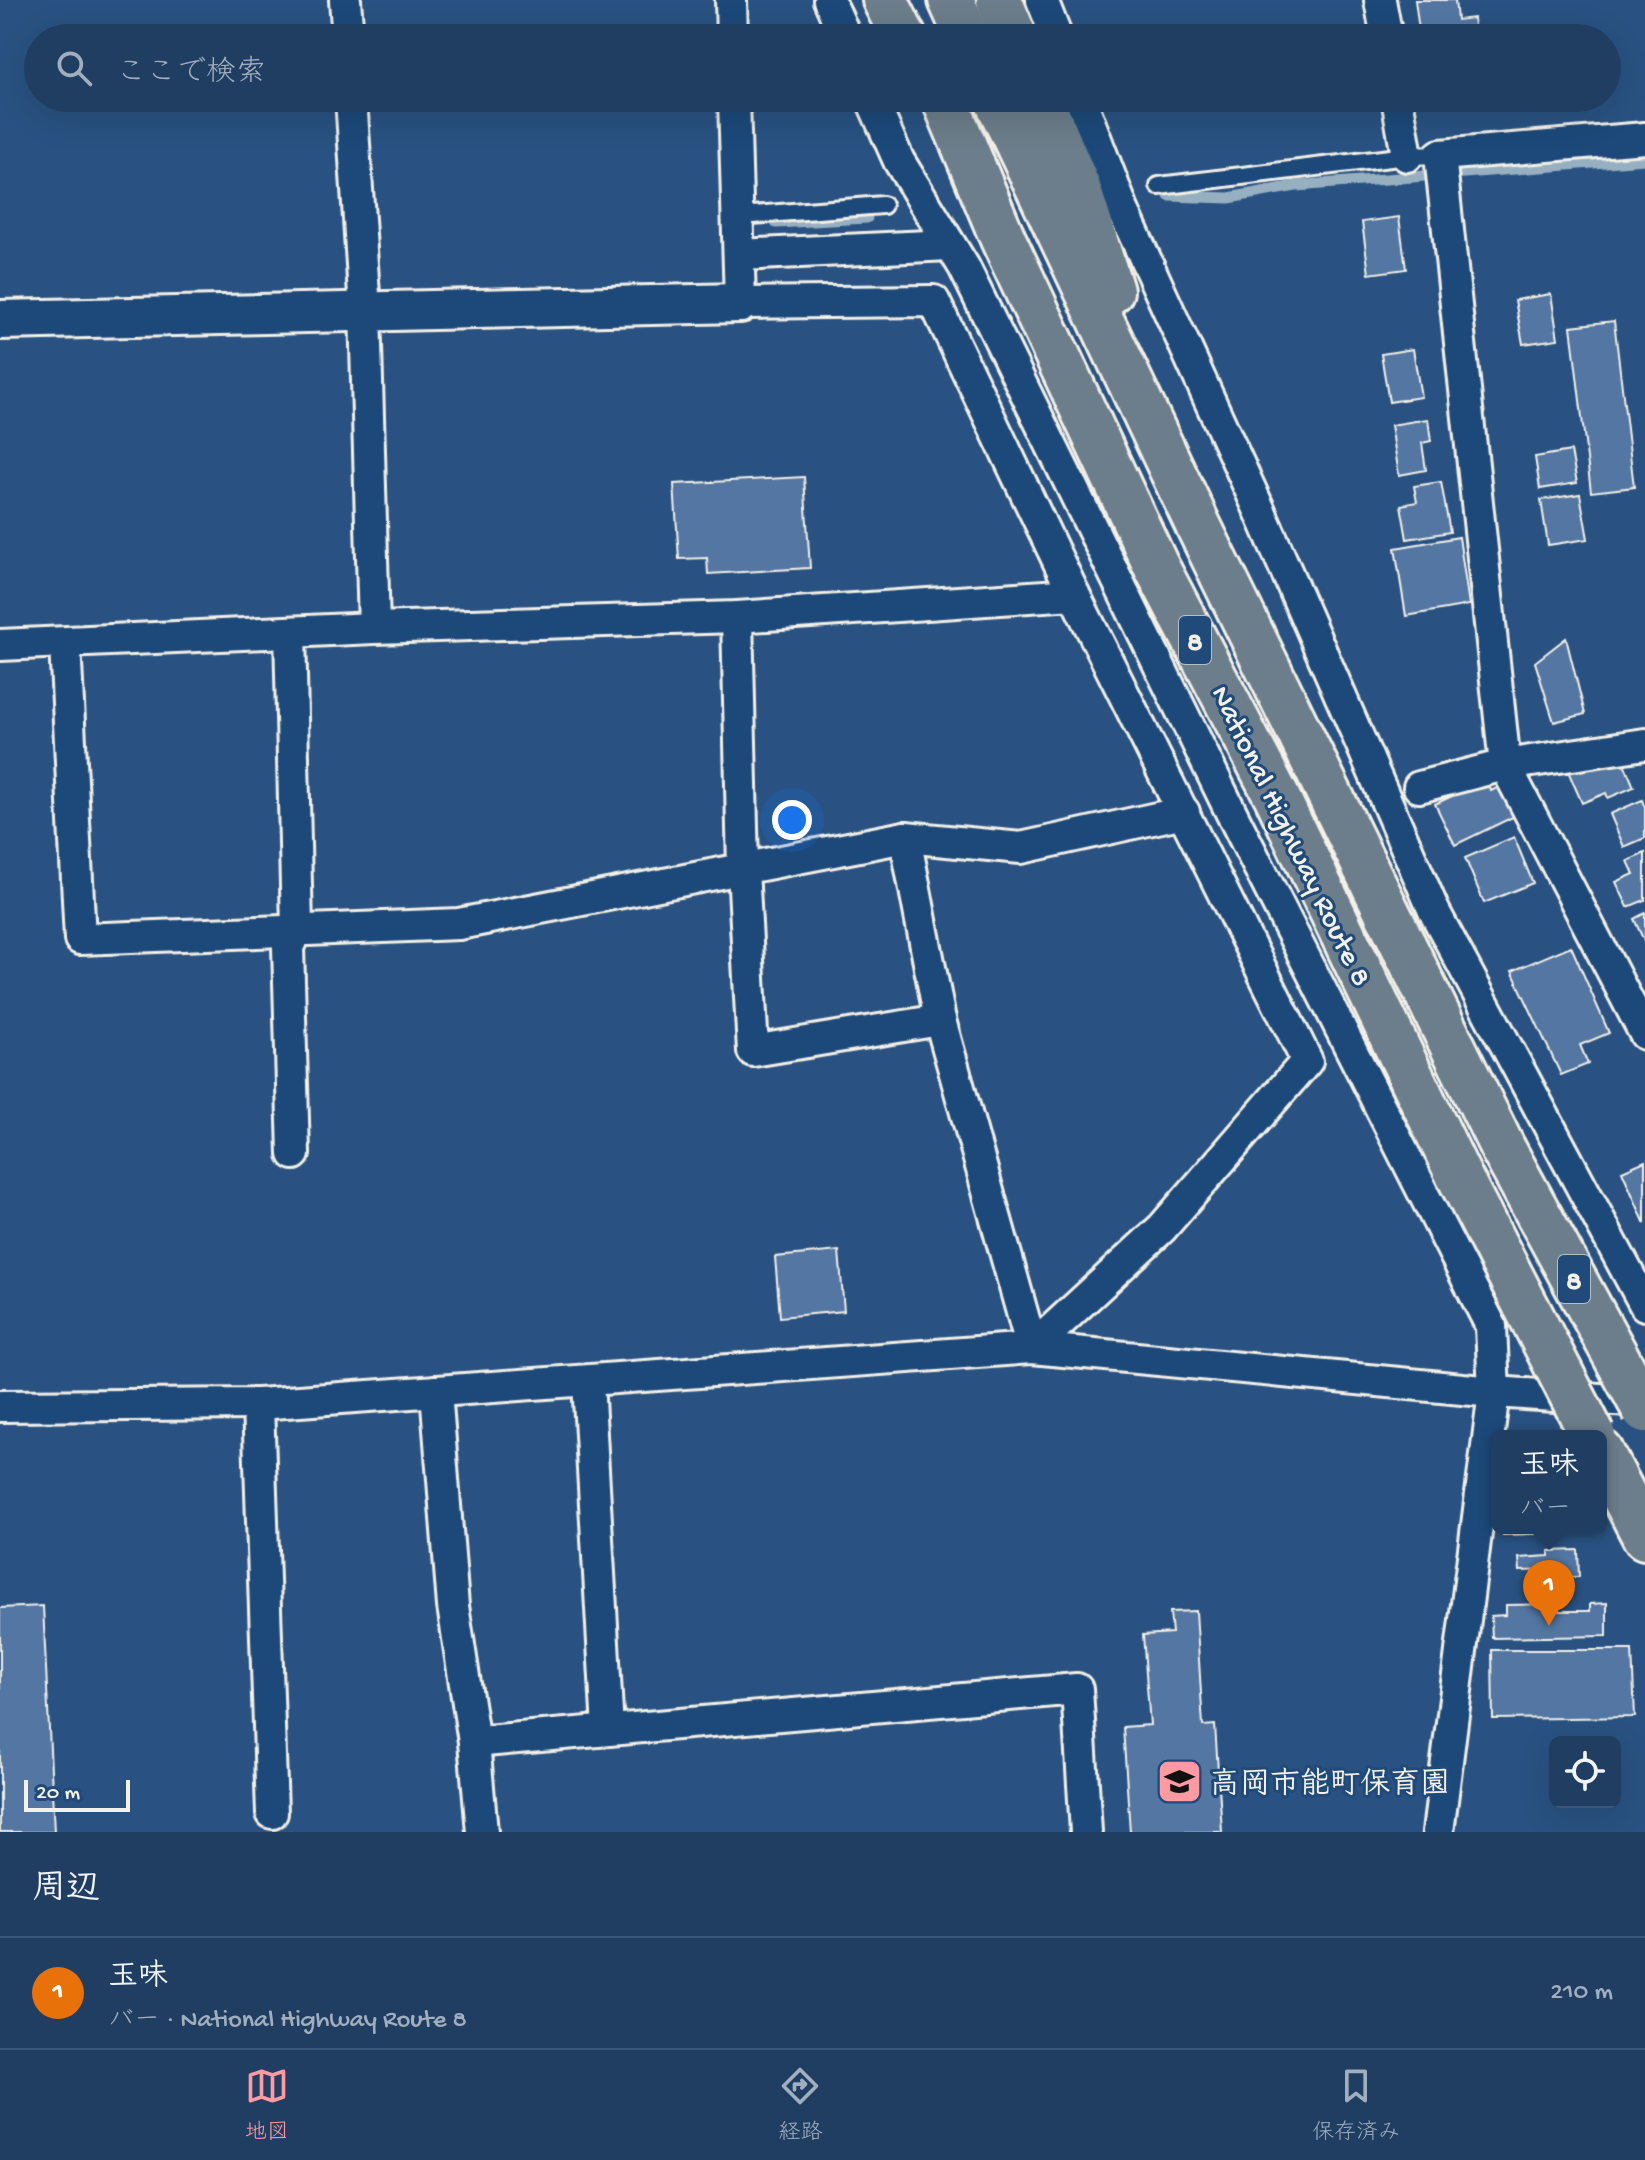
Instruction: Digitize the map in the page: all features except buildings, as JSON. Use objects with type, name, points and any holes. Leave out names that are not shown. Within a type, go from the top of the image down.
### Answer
[{"type":"highway","points":[[885,0],[897,24]]},
{"type":"highway","points":[[903,0],[913,24]]},
{"type":"highway","points":[[951,0],[962,24]]},
{"type":"highway","points":[[999,0],[1009,24]]},
{"type":"highway","name":"8","points":[[941,112],[1003,239]]},
{"type":"highway","name":"National Highway Route 8","points":[[950,112],[1003,239],[1156,566],[1276,795],[1459,1176],[1590,1430]]},
{"type":"highway","name":"National Highway Route 8","points":[[1003,112],[1198,525],[1503,1149],[1645,1410]]},
{"type":"highway","name":"8","points":[[1046,112],[1078,188],[1122,324],[1198,525]]},
{"type":"highway","points":[[1607,1464],[1644,1536]]},
{"type":"street","points":[[345,0],[347,24]]},
{"type":"street","points":[[731,0],[732,24]]},
{"type":"street","points":[[829,0],[840,24]]},
{"type":"street","points":[[1042,0],[1051,24]]},
{"type":"street","points":[[1380,0],[1384,24]]},
{"type":"street","points":[[352,112],[365,310],[374,628]]},
{"type":"street","points":[[735,112],[740,303]]},
{"type":"street","points":[[877,112],[899,161],[964,267],[1232,814],[1491,1326],[1494,1392],[1438,1832]]},
{"type":"street","points":[[1085,112],[1123,210],[1260,511],[1434,911],[1645,1305]]},
{"type":"street","points":[[1399,112],[1407,156]]},
{"type":"street","points":[[1645,138],[1441,171],[1505,765],[1645,1034]]},
{"type":"street","points":[[739,255],[950,245]]},
{"type":"street","points":[[0,320],[365,310],[934,301],[1074,594],[1307,1061],[1162,1228],[1032,1348]]},
{"type":"street","points":[[0,645],[374,628],[737,617],[1074,594]]},
{"type":"street","points":[[737,617],[743,869],[753,1051],[940,1020]]},
{"type":"street","points":[[290,632],[297,928],[288,947],[294,1154]]},
{"type":"street","points":[[65,644],[80,939],[297,928],[459,924],[905,837],[1021,848],[1184,812]]},
{"type":"street","points":[[1419,787],[1505,765],[1645,744]]},
{"type":"street","points":[[905,837],[940,1020],[1032,1348]]},
{"type":"street","points":[[0,1406],[258,1404],[1032,1348],[1494,1392],[1645,1402]]},
{"type":"street","points":[[588,1382],[608,1730]]},
{"type":"street","points":[[436,1391],[453,1606],[474,1742],[482,1832]]},
{"type":"street","points":[[258,1404],[272,1813]]},
{"type":"street","points":[[474,1742],[1077,1689],[1086,1832]]},
{"type":"lane","points":[[1159,186],[1407,156],[1441,171]]},
{"type":"lane","points":[[739,216],[883,205]]},
{"type":"waterway","points":[[1169,196],[1229,198],[1296,186],[1645,159]]},
{"type":"waterway","points":[[776,223],[867,218]]},
{"type":"place","name":"玉味","points":[[1549,1626]]},
{"type":"place","name":"高岡市能町保育園","points":[[1179,1782]]}]
